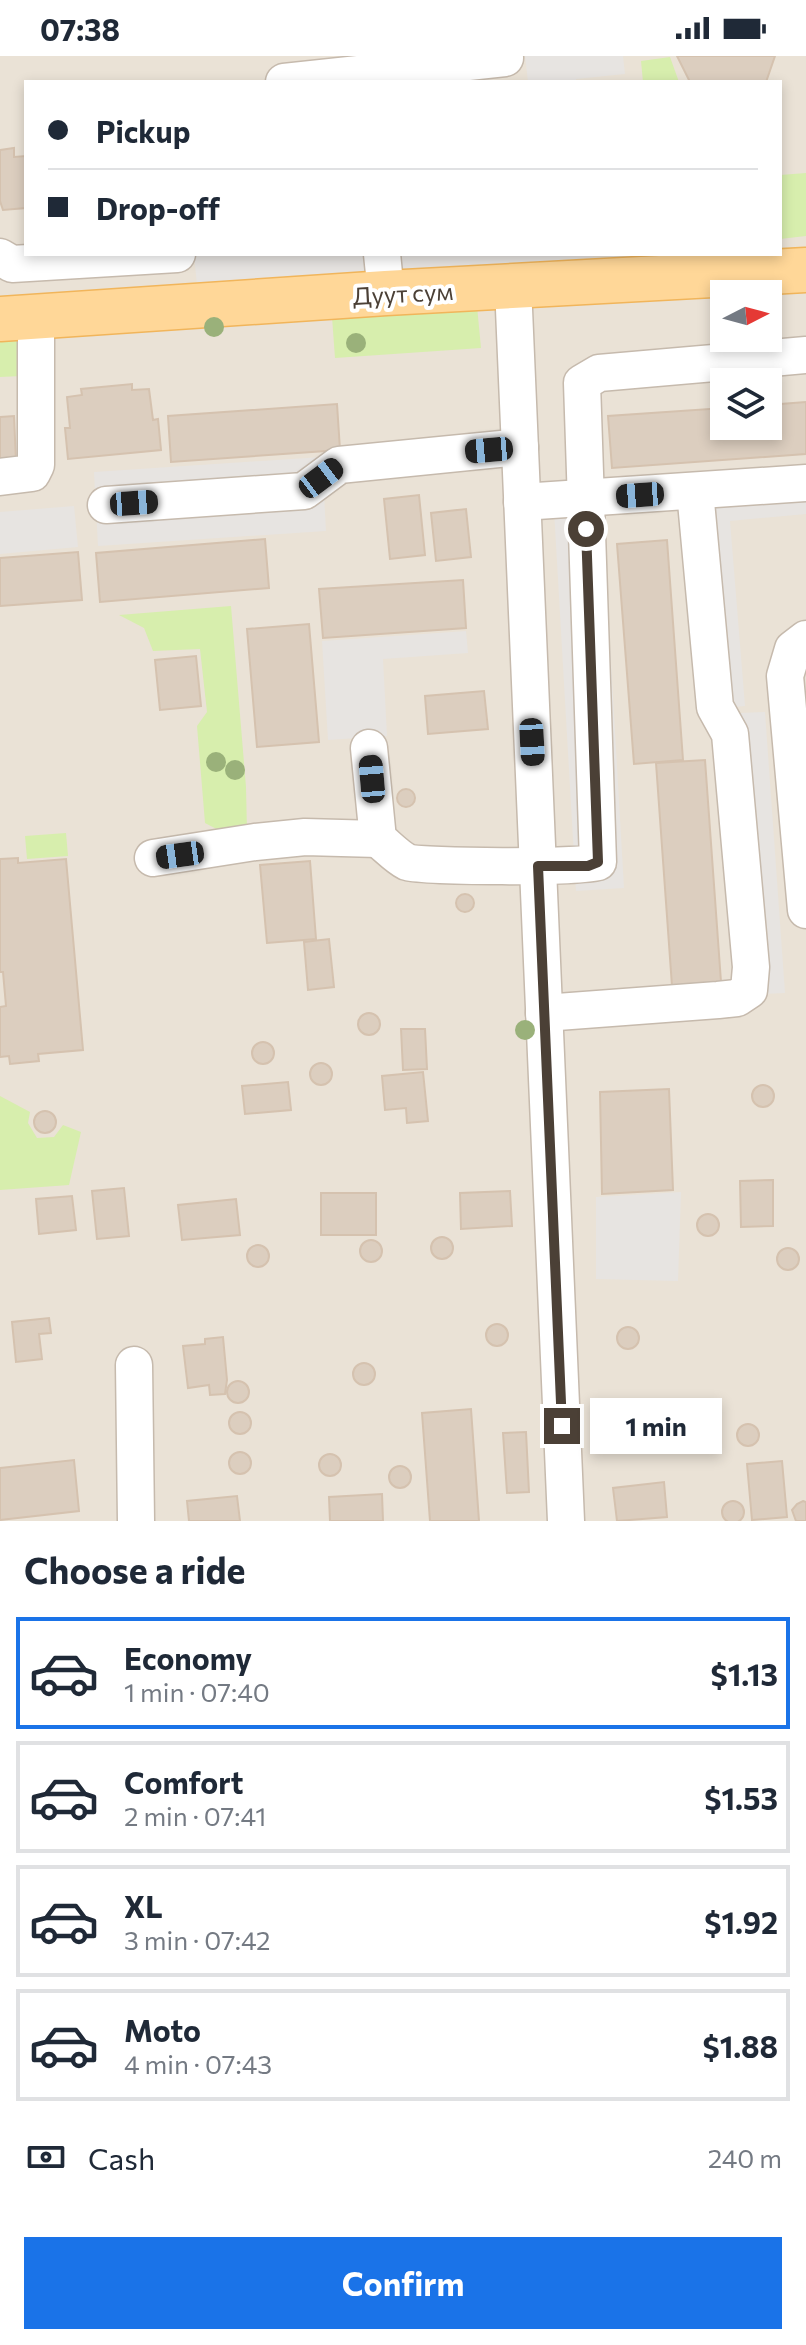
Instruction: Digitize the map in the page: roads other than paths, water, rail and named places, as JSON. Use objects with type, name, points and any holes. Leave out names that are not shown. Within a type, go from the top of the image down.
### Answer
[{"type":"main road","name":"Дуут сум","points":[[18,318],[189,307],[384,274],[513,286],[575,268],[806,270]]},
{"type":"street","points":[[298,80],[505,58]]},
{"type":"street","points":[[0,257],[12,264],[144,256]]},
{"type":"street","points":[[187,256],[189,307]]},
{"type":"street","points":[[513,286],[566,1521]]},
{"type":"street","points":[[0,477],[32,473],[36,465],[18,318]]},
{"type":"street","points":[[153,858],[293,838],[378,839],[408,862],[588,866],[598,862],[582,383],[599,373],[806,355]]},
{"type":"street","points":[[106,505],[304,491],[339,465],[520,447]]},
{"type":"street","points":[[522,502],[806,483]]},
{"type":"street","points":[[544,1013],[737,998],[749,990],[751,967],[730,734],[715,707],[695,491]]},
{"type":"street","points":[[806,639],[793,649],[785,676],[806,910]]},
{"type":"street","points":[[369,748],[378,839]]},
{"type":"street","points":[[134,1365],[136,1521]]}]
